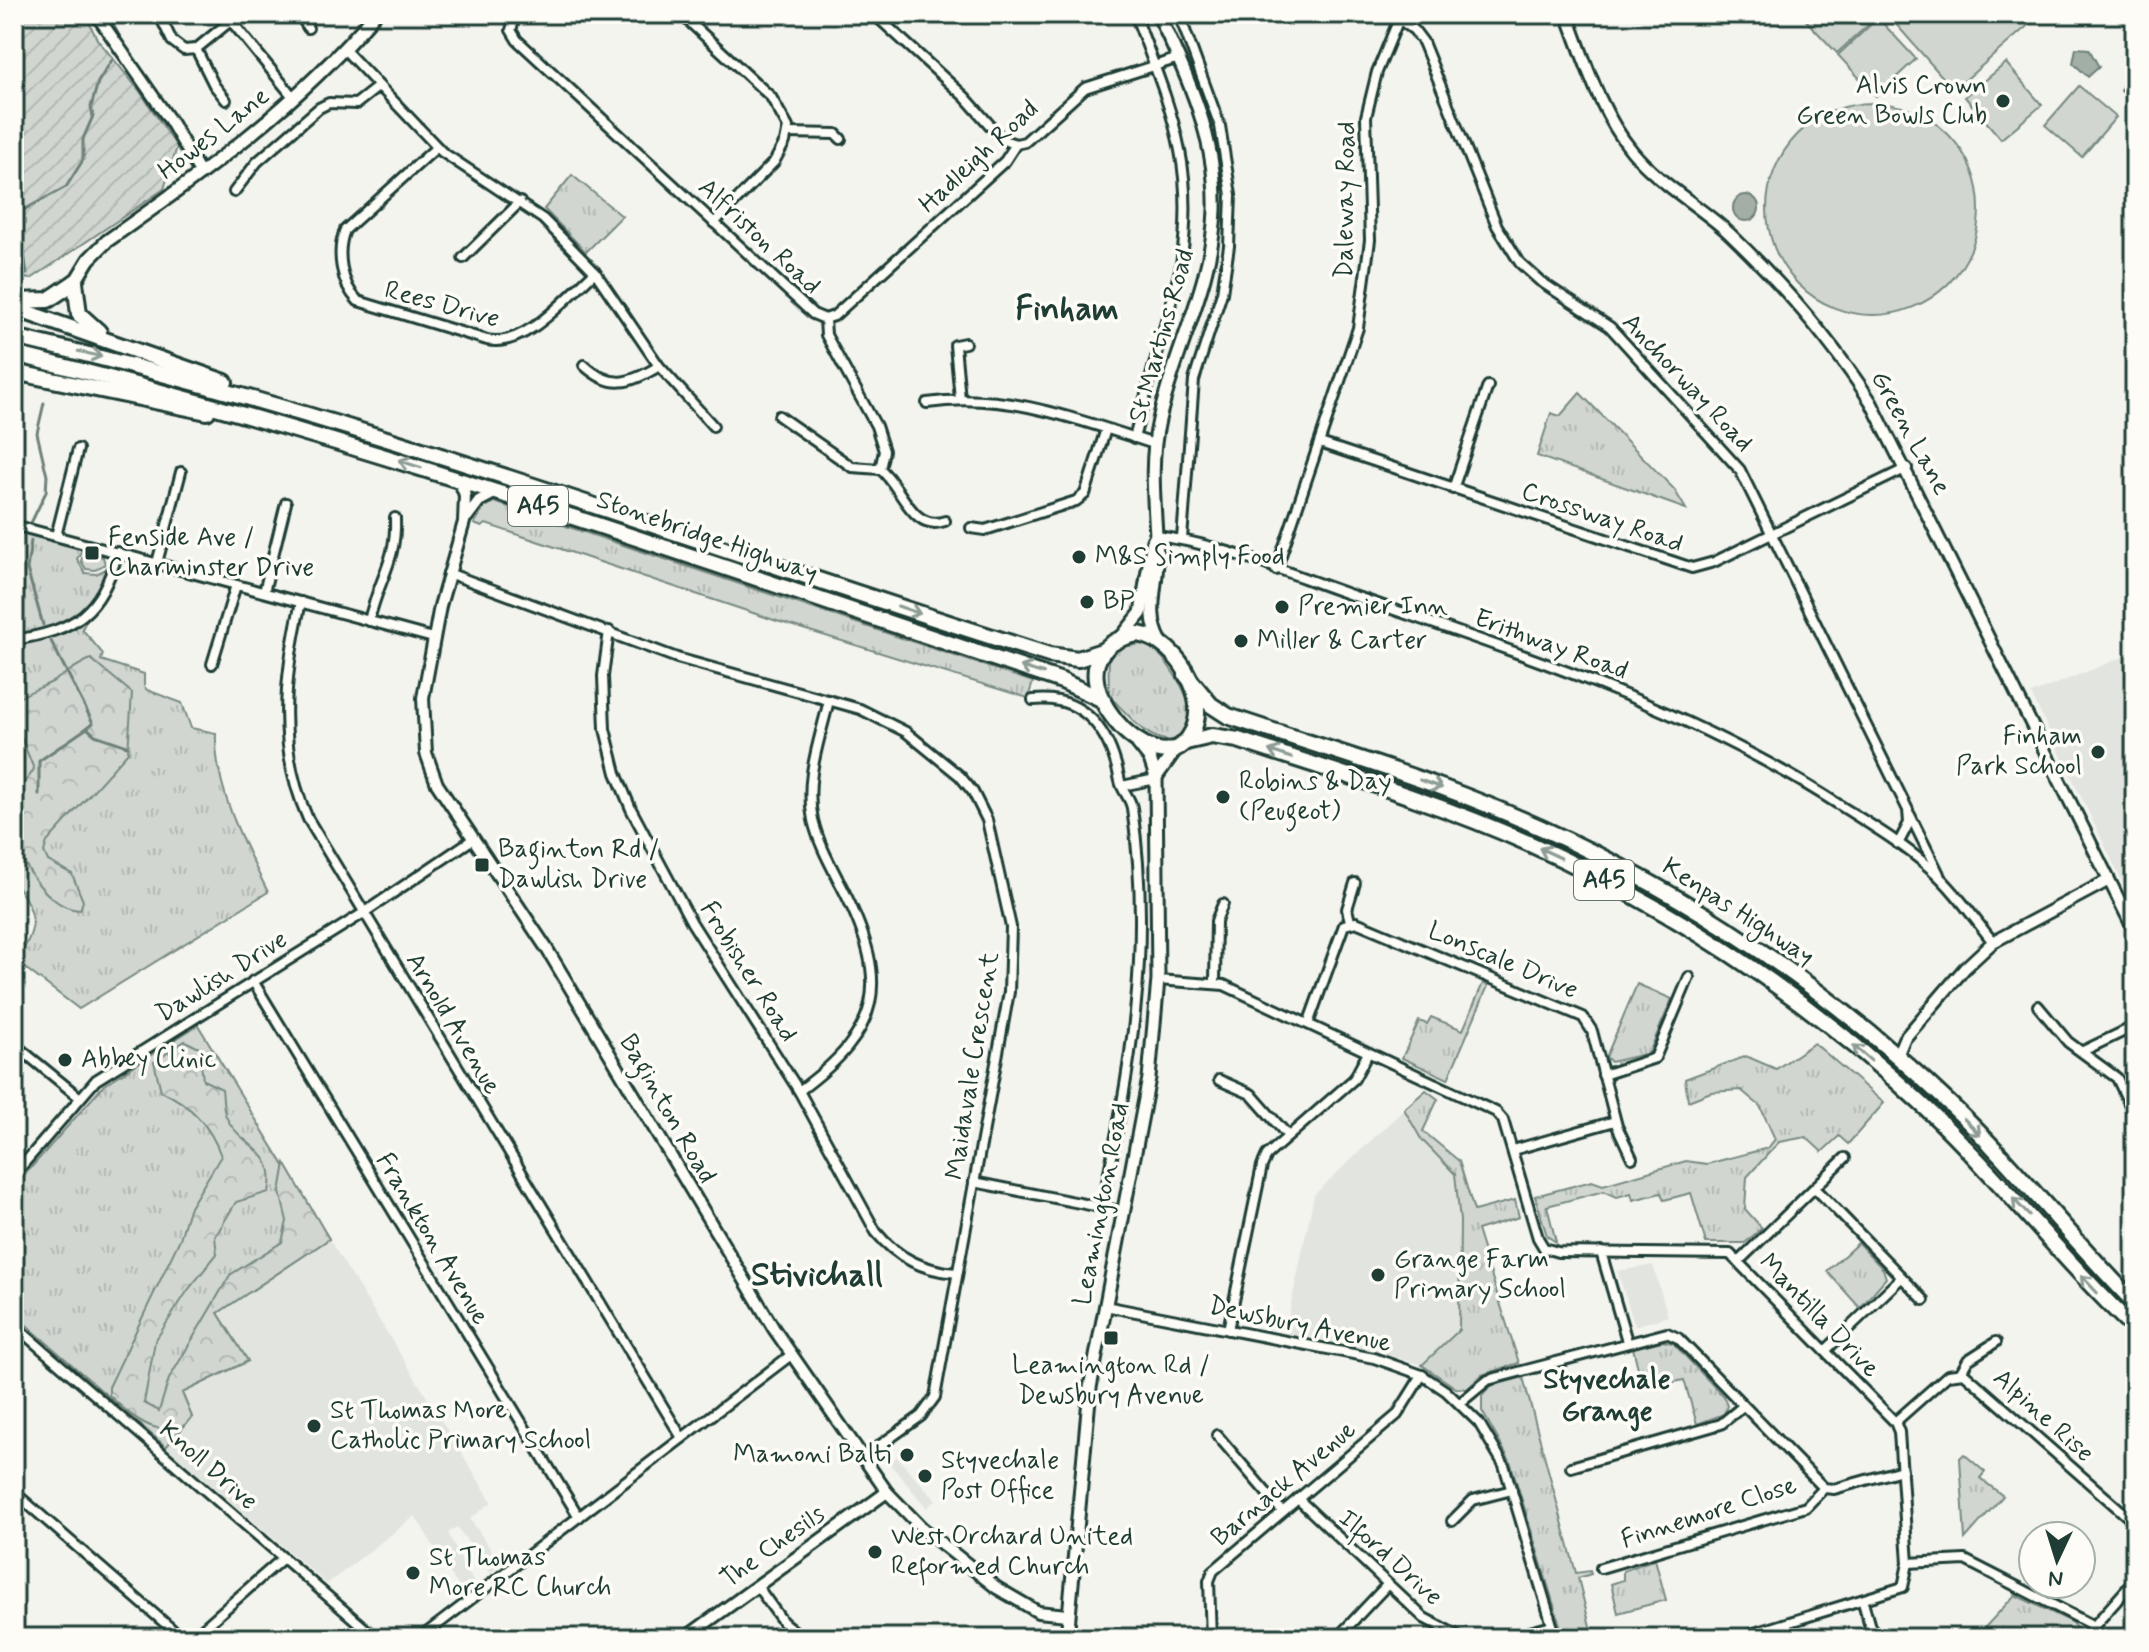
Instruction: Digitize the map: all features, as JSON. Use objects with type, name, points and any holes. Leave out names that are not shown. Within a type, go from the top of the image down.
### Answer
[{"type":"highway","points":[[14,301],[48,300],[75,282],[79,314],[107,338]]},
{"type":"highway","name":"A45","points":[[14,308],[226,382],[269,403]]},
{"type":"highway","name":"Stonebridge Highway","points":[[14,337],[118,361],[269,403],[476,466],[1049,655],[1078,659],[1105,650]]},
{"type":"highway","name":"Stonebridge Highway","points":[[14,354],[244,416],[459,480],[1062,681],[1103,700]]},
{"type":"highway","points":[[14,372],[189,411],[244,416]]},
{"type":"highway","points":[[1138,634],[1161,642],[1186,675],[1199,706],[1196,728],[1181,746],[1160,752],[1138,743],[1103,700],[1094,672],[1105,650],[1120,639],[1138,634]]},
{"type":"highway","name":"Kenpas Highway","points":[[1186,675],[1211,705],[1228,716],[1484,804],[1584,848],[1651,883],[1761,951],[1897,1056],[1992,1146],[2135,1303]]},
{"type":"highway","name":"Kenpas Highway","points":[[1181,746],[1212,736],[1238,740],[1477,822],[1584,869],[1713,942],[1784,990],[1843,1036],[1961,1143],[2135,1329]]},
{"type":"highway","points":[[1897,1056],[1901,1072],[1939,1110],[1961,1143]]},
{"type":"main road","name":"Howes Lane","points":[[75,282],[89,259],[107,241],[201,174],[294,98],[375,14]]},
{"type":"main road","name":"St Martins Road","points":[[1158,14],[1196,98],[1209,143],[1214,187],[1214,227],[1204,287],[1165,394],[1154,444],[1154,536],[1157,557],[1151,617],[1161,642]]},
{"type":"main road","name":"St Martins Road","points":[[1120,639],[1141,613],[1148,557],[1154,536]]},
{"type":"main road","name":"Leamington Road","points":[[1067,1638],[1090,1388],[1149,1078],[1158,980],[1156,778],[1150,759],[1138,743]]},
{"type":"main road","points":[[1156,778],[1181,746]]},
{"type":"street","points":[[96,14],[171,122],[201,174]]},
{"type":"street","points":[[159,14],[172,41],[184,50],[196,49],[235,18],[294,98]]},
{"type":"street","points":[[300,14],[308,28]]},
{"type":"street","name":"Alfriston Road","points":[[516,14],[511,30],[517,40],[813,314],[825,319],[826,335],[876,426],[884,451],[880,469]]},
{"type":"street","points":[[681,14],[779,105],[788,133],[774,162],[714,223]]},
{"type":"street","points":[[874,14],[965,97],[1003,140],[1016,144]]},
{"type":"street","name":"St Martins Road","points":[[1134,438],[1174,295],[1185,243],[1185,193],[1180,139],[1135,14]]},
{"type":"street","name":"St Martins Road","points":[[1179,14],[1220,126],[1231,195],[1224,281],[1194,380],[1182,539]]},
{"type":"street","name":"Green Lane","points":[[1567,14],[1600,99],[1628,145],[1728,232],[1819,328],[1871,402],[1907,468],[2135,932]]},
{"type":"street","name":"Daleway Road","points":[[1276,570],[1350,356],[1362,307],[1370,240],[1366,117],[1377,72],[1400,17]]},
{"type":"street","name":"Anchorway Road","points":[[1400,17],[1423,42],[1497,226],[1513,255],[1533,275],[1610,327],[1740,470],[1942,880]]},
{"type":"street","points":[[196,49],[214,85],[226,100]]},
{"type":"street","points":[[344,49],[437,147],[543,219],[595,272],[659,366],[713,426]]},
{"type":"street","name":"Hadleigh Road","points":[[825,319],[834,316],[893,264],[1005,161],[1016,144],[1025,142],[1085,88],[1179,58]]},
{"type":"street","points":[[234,192],[257,162],[319,108],[329,103],[356,104],[379,86]]},
{"type":"street","points":[[788,133],[836,134],[841,139]]},
{"type":"street","name":"Rees Drive","points":[[437,147],[345,230],[341,247],[344,272],[348,289],[358,301],[487,340],[506,342],[523,335],[595,272]]},
{"type":"street","points":[[463,258],[520,202]]},
{"type":"street","points":[[960,399],[955,345],[965,343]]},
{"type":"street","points":[[584,365],[603,380],[619,384],[637,380],[659,366]]},
{"type":"street","points":[[1453,489],[1488,386]]},
{"type":"street","points":[[927,403],[960,399],[1027,405],[1154,444]]},
{"type":"street","points":[[779,416],[847,465],[860,469],[880,469],[896,484],[917,517],[931,523],[945,521]]},
{"type":"street","points":[[971,528],[985,530],[1076,501],[1085,494],[1106,429]]},
{"type":"street","name":"Crossway Road","points":[[1320,443],[1682,567],[1706,565],[1907,468]]},
{"type":"street","points":[[56,536],[78,449]]},
{"type":"street","points":[[157,563],[181,472]]},
{"type":"street","name":"Baginton Road","points":[[459,480],[465,495],[464,522],[433,638],[422,711],[426,753],[437,784],[547,949],[715,1234],[791,1355],[887,1492],[922,1528],[997,1588],[1038,1612],[1067,1615]]},
{"type":"street","name":"Baginton Road","points":[[464,522],[479,501],[496,492]]},
{"type":"street","points":[[264,592],[286,503]]},
{"type":"street","points":[[369,621],[376,592],[394,555],[395,518]]},
{"type":"street","points":[[14,525],[433,638]]},
{"type":"street","name":"Erithway Road","points":[[1154,536],[1182,539],[1276,570],[1551,664],[1626,694],[1758,756],[1908,851]]},
{"type":"street","points":[[14,640],[78,621],[93,609],[107,587],[118,552]]},
{"type":"street","name":"Maidavale Crescent","points":[[448,573],[710,669],[829,700],[885,720],[930,750],[967,783],[987,820],[1007,904],[1013,950],[1009,992],[932,1404],[921,1416],[862,1458]]},
{"type":"street","points":[[212,664],[236,585]]},
{"type":"street","name":"Arnold Avenue","points":[[301,602],[285,698],[289,759],[308,819],[362,914],[682,1438]]},
{"type":"street","name":"Frobisher Road","points":[[609,631],[603,676],[604,720],[624,793],[692,923],[799,1091],[881,1238],[899,1255],[919,1265],[957,1273]]},
{"type":"street","points":[[14,647],[25,638]]},
{"type":"street","points":[[799,1091],[849,1048],[868,1012],[872,984],[866,937],[818,838],[810,803],[813,764],[829,700]]},
{"type":"street","name":"Leamington Road","points":[[1033,700],[1063,702],[1093,718],[1116,757],[1122,786],[1132,807],[1140,896],[1140,988],[1128,1081],[1102,1207]]},
{"type":"street","points":[[1122,786],[1156,778]]},
{"type":"street","points":[[1898,844],[1909,823],[1908,810]]},
{"type":"street","name":"Dawlish Drive","points":[[14,1175],[79,1097],[103,1075],[362,914],[473,839]]},
{"type":"street","name":"Anchorway Road","points":[[1908,851],[1942,880],[1993,942]]},
{"type":"street","points":[[1897,1056],[1904,1039],[1965,968],[1993,942],[2109,880]]},
{"type":"street","points":[[1308,1024],[1344,925],[1350,921],[1347,909],[1355,883]]},
{"type":"street","points":[[1215,982],[1216,921],[1223,904]]},
{"type":"street","name":"Lonscale Drive","points":[[1350,921],[1583,1017],[1592,1031],[1615,1121],[1632,1158]]},
{"type":"street","points":[[1603,1075],[1655,1058],[1689,977]]},
{"type":"street","name":"Mantilla Drive","points":[[1158,980],[1215,982],[1499,1114],[1513,1150],[1538,1238],[1544,1248],[1558,1252],[1730,1254],[1895,1422]]},
{"type":"street","name":"Frankton Avenue","points":[[253,981],[579,1517]]},
{"type":"street","points":[[2038,1006],[2068,1042],[2117,1078],[2135,1116]]},
{"type":"street","points":[[2083,1051],[2135,1026]]},
{"type":"street","points":[[14,1044],[79,1097]]},
{"type":"street","points":[[1228,1330],[1262,1166],[1267,1155],[1354,1079],[1368,1053]]},
{"type":"street","points":[[1219,1080],[1251,1094],[1288,1136]]},
{"type":"street","points":[[1513,1150],[1615,1121]]},
{"type":"street","points":[[1739,1261],[1845,1158]]},
{"type":"street","points":[[974,1182],[1125,1212]]},
{"type":"street","points":[[1815,1188],[1924,1300]]},
{"type":"street","points":[[1601,1252],[1627,1341]]},
{"type":"street","points":[[1825,1351],[1901,1278]]},
{"type":"street","name":"Dewsbury Avenue","points":[[1105,1306],[1374,1358],[1422,1375],[1460,1403],[1492,1443],[1512,1490],[1556,1638]]},
{"type":"street","name":"Knoll Drive","points":[[14,1325],[376,1638]]},
{"type":"street","points":[[1460,1403],[1488,1380],[1662,1333],[1674,1335],[1824,1488],[1834,1489],[1902,1470]]},
{"type":"street","name":"Alpine Rise","points":[[1895,1422],[1948,1375],[1961,1372],[1968,1360],[1996,1342]]},
{"type":"street","points":[[420,1638],[791,1355]]},
{"type":"street","name":"Alpine Rise","points":[[1961,1372],[2135,1523]]},
{"type":"street","name":"Barnack Avenue","points":[[1211,1638],[1209,1581],[1213,1571],[1397,1415],[1422,1375]]},
{"type":"street","points":[[1571,1467],[1721,1424],[1743,1406]]},
{"type":"street","points":[[1738,1638],[1765,1634],[1903,1587],[1908,1563],[1902,1470],[1895,1422]]},
{"type":"street","points":[[1217,1435],[1282,1511]]},
{"type":"street","name":"Finnemore Close","points":[[1601,1568],[1806,1507],[1824,1488]]},
{"type":"street","points":[[1450,1523],[1473,1500],[1512,1490]]},
{"type":"street","points":[[14,1492],[182,1638]]},
{"type":"street","name":"The Chesils","points":[[685,1638],[887,1492]]},
{"type":"street","name":"Ilford Drive","points":[[1298,1499],[1424,1618],[1462,1638]]},
{"type":"street","points":[[192,1638],[283,1558]]},
{"type":"street","points":[[1908,1563],[1965,1560],[2094,1626]]},
{"type":"street","points":[[2083,1638],[2135,1580]]},
{"type":"street","points":[[1337,1638],[1387,1585]]},
{"type":"street","points":[[757,1586],[783,1622],[803,1638]]},
{"type":"street","points":[[1863,1602],[1870,1627],[1881,1638]]},
{"type":"street","points":[[1508,1638],[1552,1626]]},
{"type":"shaded area","points":[[2076,48],[2089,49],[2099,67],[2088,77],[2073,63]]},
{"type":"shaded area","points":[[2125,77],[2135,78],[2135,103],[2121,91]]},
{"type":"shaded area","points":[[1746,195],[1755,199],[1759,208],[1755,217],[1746,221],[1737,217],[1733,208],[1737,199]]},
{"type":"shaded area","name":"Finham Park School","points":[[2135,652],[2135,908],[2031,694]]},
{"type":"shaded area","name":"Grange Farm Primary School","points":[[1404,1109],[1421,1139],[1455,1173],[1460,1221],[1459,1330],[1422,1365],[1355,1346],[1285,1333],[1314,1195]]},
{"type":"shaded area","name":"St Thomas More Catholic Primary School","points":[[329,1239],[492,1502],[470,1519],[502,1565],[490,1573],[457,1527],[448,1533],[475,1585],[463,1594],[415,1516],[327,1584],[166,1447],[192,1417],[181,1393],[218,1313]]},
{"type":"shaded area","points":[[1653,1265],[1668,1316],[1635,1326],[1617,1271]]},
{"type":"shaded area","points":[[897,1457],[936,1500],[927,1508],[889,1463]]},
{"type":"green space","points":[[14,14],[85,14],[97,39],[139,90],[177,147],[164,189],[31,279],[14,277]]},
{"type":"green space","points":[[1800,14],[1874,14],[1877,17],[1837,53]]},
{"type":"green space","points":[[1887,14],[2027,14],[2033,21],[1954,90]]},
{"type":"green space","points":[[1878,18],[1916,59],[1876,96],[1838,55]]},
{"type":"green space","name":"Alvis Crown Green Bowls Club","points":[[2006,63],[2042,105],[2001,139],[1965,97]]},
{"type":"green space","points":[[2079,86],[2116,117],[2082,157],[2045,125]]},
{"type":"green space","points":[[1873,103],[1914,111],[1948,134],[1971,168],[1979,209],[1971,250],[1948,284],[1914,307],[1873,315],[1832,307],[1798,284],[1775,250],[1767,209],[1775,168],[1798,134],[1832,111]]},
{"type":"green space","points":[[572,175],[622,216],[586,252],[544,209]]},
{"type":"green space","points":[[1580,393],[1674,489],[1686,509],[1537,456],[1551,413],[1560,416]]},
{"type":"green space","points":[[494,502],[1033,682],[1028,698],[777,621],[486,524],[482,527],[474,524],[484,508]]},
{"type":"green space","points":[[14,525],[83,548],[77,559],[85,573],[96,574],[114,565],[82,629],[103,654],[101,660],[144,674],[147,690],[182,703],[191,728],[216,733],[225,795],[240,835],[268,892],[79,1009],[16,961],[29,939],[33,921],[28,903],[14,882]]},
{"type":"green space","points":[[84,552],[103,557],[105,564],[95,570],[86,569],[81,561]]},
{"type":"green space","points":[[1141,644],[1162,657],[1186,695],[1188,725],[1182,735],[1173,740],[1160,739],[1144,730],[1111,695],[1109,657],[1122,647]]},
{"type":"green space","points":[[91,659],[132,693],[128,752],[47,842],[44,852],[48,861],[72,874],[83,901],[80,910],[66,907],[39,885],[28,869],[14,834],[14,802],[34,769],[18,730],[17,699]]},
{"type":"green space","points":[[1483,983],[1488,986],[1448,1079],[1402,1058],[1419,1021],[1427,1024],[1431,1017],[1463,1030]]},
{"type":"green space","points":[[1637,984],[1672,999],[1649,1053],[1611,1062],[1606,1057]]},
{"type":"green space","points":[[198,1025],[329,1239],[218,1313],[248,1361],[182,1393],[192,1417],[166,1447],[14,1314],[14,1187],[104,1085]]},
{"type":"green space","points":[[185,1041],[199,1048],[203,1080],[222,1089],[225,1114],[231,1126],[263,1157],[271,1177],[269,1192],[236,1202],[215,1237],[217,1254],[188,1290],[155,1341],[144,1403],[159,1411],[169,1379],[230,1275],[282,1242],[287,1221],[280,1192],[285,1163],[329,1239],[218,1313],[248,1361],[182,1393],[192,1417],[175,1436],[131,1415],[109,1395],[109,1387],[180,1239],[189,1209],[221,1156],[198,1117],[181,1102],[161,1091],[154,1062]]},
{"type":"green space","points":[[1814,1043],[1884,1103],[1848,1144],[1839,1136],[1822,1152],[1806,1137],[1779,1142],[1747,1177],[1745,1209],[1762,1228],[1745,1243],[1706,1243],[1691,1193],[1664,1200],[1661,1193],[1633,1200],[1631,1193],[1617,1197],[1604,1191],[1547,1206],[1556,1242],[1547,1236],[1535,1196],[1592,1181],[1603,1185],[1686,1161],[1707,1164],[1768,1148],[1775,1139],[1760,1106],[1741,1090],[1711,1092],[1688,1101],[1685,1079],[1746,1056],[1776,1069]]},
{"type":"green space","points":[[1426,1090],[1438,1099],[1423,1131],[1459,1161],[1474,1211],[1515,1200],[1519,1217],[1477,1230],[1519,1363],[1482,1375],[1467,1389],[1456,1388],[1422,1365],[1459,1330],[1460,1221],[1455,1174],[1421,1139],[1404,1109]]},
{"type":"green space","points":[[1858,1243],[1883,1269],[1886,1278],[1860,1308],[1827,1271]]},
{"type":"green space","points":[[1662,1341],[1673,1343],[1724,1397],[1727,1406],[1724,1414],[1697,1424],[1684,1380],[1651,1387],[1649,1379],[1641,1380],[1633,1348]]},
{"type":"green space","points":[[1523,1377],[1576,1573],[1590,1571],[1591,1574],[1578,1578],[1593,1638],[1564,1638],[1510,1461],[1482,1411],[1482,1396],[1491,1386]]},
{"type":"green space","points":[[1964,1454],[1985,1472],[1980,1478],[2003,1496],[1965,1539],[1960,1458]]},
{"type":"green space","points":[[1655,1559],[1666,1600],[1618,1613],[1611,1584],[1623,1580],[1623,1571]]},
{"type":"green space","points":[[2015,1595],[2017,1600],[2026,1600],[2072,1622],[2077,1630],[2075,1638],[1975,1638]]},
{"type":"waterway","points":[[108,14],[123,44]]},
{"type":"waterway","points":[[27,274],[18,213],[66,187],[83,160],[83,139],[93,116],[91,107],[98,82],[112,60]]},
{"type":"waterway","points":[[31,523],[46,492],[47,476],[37,433],[44,403]]},
{"type":"waterway","points":[[31,541],[27,569],[43,625]]},
{"type":"waterway","points":[[51,641],[93,723],[87,728],[95,735],[127,746]]},
{"type":"waterway","points":[[39,794],[39,761],[87,728]]},
{"type":"place","name":"Alvis Crown Green Bowls Club","points":[[2003,101]]},
{"type":"place","name":"Fenside Ave / Charminster Drive","points":[[92,553]]},
{"type":"place","name":"M&S Simply Food","points":[[1079,557]]},
{"type":"place","name":"BP","points":[[1087,602]]},
{"type":"place","name":"Premier Inn","points":[[1282,607]]},
{"type":"place","name":"Miller & Carter","points":[[1241,641]]},
{"type":"place","name":"Finham Park School","points":[[2098,752]]},
{"type":"place","name":"Robins & Day (Peugeot)","points":[[1223,797]]},
{"type":"place","name":"Baginton Rd / Dawlish Drive","points":[[482,865]]},
{"type":"place","name":"Abbey Clinic","points":[[65,1060]]},
{"type":"place","name":"Grange Farm Primary School","points":[[1378,1275]]},
{"type":"place","name":"Leamington Rd / Dewsbury Avenue","points":[[1111,1338]]},
{"type":"place","name":"St Thomas More Catholic Primary School","points":[[314,1426]]},
{"type":"place","name":"Mamoni Balti","points":[[907,1455]]},
{"type":"place","name":"Styvechale Post Office","points":[[925,1476]]},
{"type":"place","name":"West Orchard United Reformed Church","points":[[875,1552]]},
{"type":"place","name":"St Thomas More RC Church","points":[[413,1573]]},
{"type":"district","name":"Finham","points":[[1067,309]]},
{"type":"district","name":"Stivichall","points":[[817,1275]]},
{"type":"district","name":"Styvechale Grange","points":[[1607,1396]]}]
